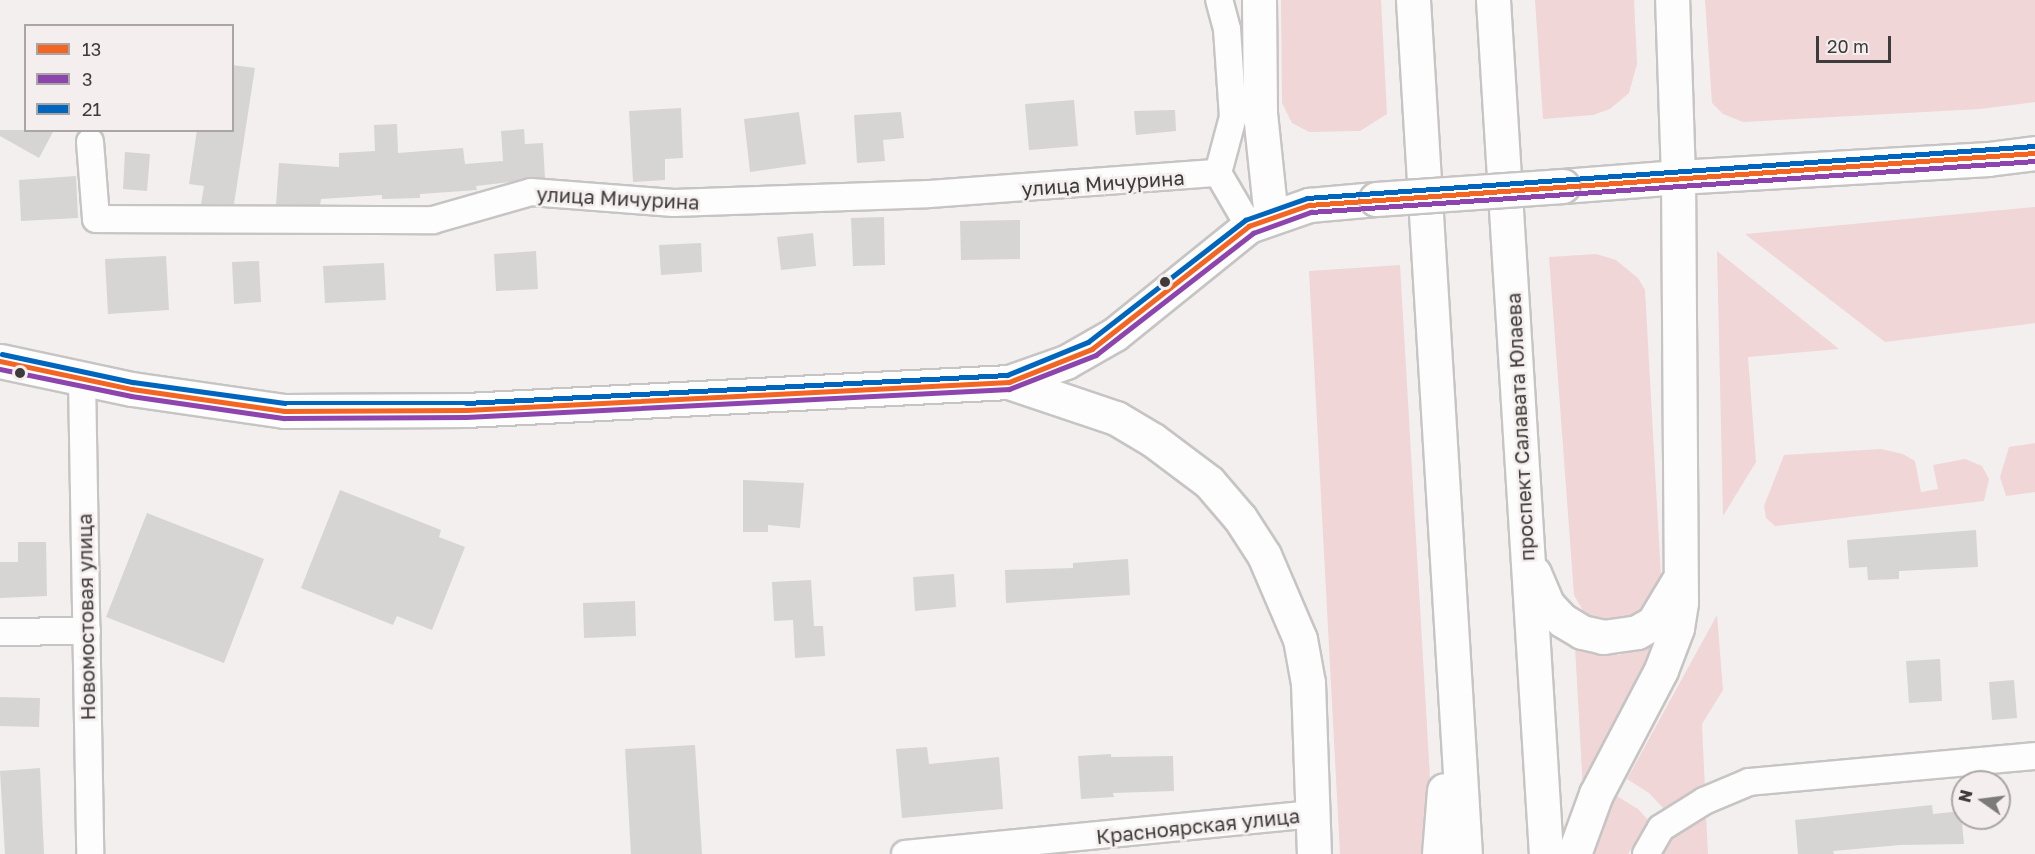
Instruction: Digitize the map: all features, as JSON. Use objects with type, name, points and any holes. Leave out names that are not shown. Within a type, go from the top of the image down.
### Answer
[{"type":"main road","points":[[1259,0],[1260,222]]},
{"type":"main road","points":[[1413,0],[1465,854]]},
{"type":"main road","name":"проспект Салавата Юлаева","points":[[1493,0],[1546,854]]},
{"type":"main road","points":[[1574,854],[1596,794],[1670,650],[1681,602],[1678,177],[1672,0]]},
{"type":"main road","points":[[0,361],[82,380],[284,411],[406,412],[1009,382],[1066,362],[1115,334],[1260,222],[1309,205],[1678,177],[1988,159],[2035,153]]},
{"type":"main road","points":[[1009,382],[1116,418],[1153,440],[1209,482],[1240,518],[1264,555],[1300,639],[1308,683],[1314,854]]},
{"type":"main road","points":[[1528,558],[1547,604],[1562,620],[1582,632],[1603,637],[1622,636],[1653,623],[1674,593],[1682,567]]},
{"type":"main road","points":[[1439,854],[1452,644]]},
{"type":"street","points":[[1220,0],[1227,29],[1233,117],[1218,173],[1260,222]]},
{"type":"street","name":"улица Мичурина","points":[[90,142],[96,219],[433,220],[531,192],[674,203],[929,194],[1218,173]]},
{"type":"street","name":"Новомостовая улица","points":[[82,380],[90,854]]},
{"type":"street","points":[[0,632],[87,631]]},
{"type":"street","points":[[1646,854],[1661,828],[1704,801],[1749,782],[2035,756]]},
{"type":"street","name":"Красноярская улица","points":[[905,854],[1313,814]]},
{"type":"shaded area","points":[[1281,0],[1381,0],[1387,114],[1360,131],[1309,132],[1292,123],[1282,103]]},
{"type":"shaded area","points":[[1535,0],[1634,0],[1637,64],[1629,93],[1610,109],[1593,115],[1543,119]]},
{"type":"shaded area","points":[[1705,0],[2035,0],[2035,102],[1980,109],[1743,122],[1723,114],[1712,103]]},
{"type":"shaded area","points":[[2035,207],[2035,323],[1885,342],[1745,234]]},
{"type":"shaded area","points":[[1717,251],[1839,349],[1748,357],[1756,462],[1723,516]]},
{"type":"shaded area","points":[[1596,254],[1616,260],[1638,278],[1645,290],[1662,595],[1626,626],[1586,616],[1574,595],[1549,257]]},
{"type":"shaded area","points":[[1400,265],[1433,829],[1430,854],[1340,854],[1309,271]]},
{"type":"shaded area","points":[[2035,443],[2035,492],[2006,496],[2000,477],[2009,447]]},
{"type":"shaded area","points":[[1881,449],[1903,454],[1915,461],[1921,492],[1938,489],[1933,465],[1965,459],[1982,466],[1989,479],[1984,501],[1775,526],[1766,518],[1764,506],[1784,455]]},
{"type":"shaded area","points":[[1717,615],[1723,690],[1702,724],[1705,789],[1665,810],[1649,793],[1627,779]]},
{"type":"shaded area","points":[[1653,643],[1661,646],[1583,791],[1575,647],[1582,644],[1619,655]]},
{"type":"shaded area","points":[[1612,793],[1638,809],[1648,820],[1628,854],[1593,854],[1597,828]]},
{"type":"shaded area","points":[[1706,815],[1708,854],[1655,854],[1673,829]]},
{"type":"building","points":[[234,65],[255,68],[234,204],[201,204],[204,186],[189,184],[197,132],[234,132]]},
{"type":"building","points":[[1074,100],[1078,146],[1029,150],[1025,104]]},
{"type":"building","points":[[681,108],[683,158],[665,159],[665,180],[633,182],[629,111]]},
{"type":"building","points":[[1175,110],[1176,131],[1136,135],[1134,111]]},
{"type":"building","points":[[799,112],[806,164],[750,172],[744,119]]},
{"type":"building","points":[[901,112],[904,138],[883,140],[885,161],[857,163],[854,115]]},
{"type":"building","points":[[397,124],[398,153],[463,148],[465,164],[503,161],[501,131],[524,129],[525,144],[543,143],[545,178],[476,186],[477,190],[420,194],[420,198],[382,199],[382,195],[321,199],[320,205],[276,205],[279,163],[339,167],[339,153],[375,151],[374,125]]},
{"type":"building","points":[[0,130],[53,132],[39,158],[0,136]]},
{"type":"building","points":[[125,152],[150,154],[147,191],[123,189]]},
{"type":"building","points":[[76,176],[78,218],[21,221],[19,180]]},
{"type":"building","points":[[884,217],[885,265],[853,266],[851,218]]},
{"type":"building","points":[[1020,220],[1020,259],[961,260],[960,221]]},
{"type":"building","points":[[813,233],[816,266],[781,270],[777,237]]},
{"type":"building","points":[[701,243],[702,272],[661,275],[659,245]]},
{"type":"building","points":[[536,251],[538,289],[496,291],[494,254]]},
{"type":"building","points":[[166,256],[169,310],[108,314],[105,259]]},
{"type":"building","points":[[259,261],[261,302],[234,304],[232,262]]},
{"type":"building","points":[[384,263],[386,300],[325,303],[323,266]]},
{"type":"building","points":[[743,480],[804,483],[800,528],[768,525],[768,532],[743,532]]},
{"type":"building","points":[[340,490],[441,530],[439,537],[465,547],[432,630],[397,616],[393,625],[301,588]]},
{"type":"building","points":[[147,513],[264,559],[224,663],[106,617]]},
{"type":"building","points":[[1976,530],[1978,567],[1899,571],[1899,579],[1868,580],[1867,567],[1849,568],[1847,540]]},
{"type":"building","points":[[18,542],[46,542],[47,596],[0,598],[0,562],[18,562]]},
{"type":"building","points":[[1128,559],[1130,595],[1006,603],[1005,570],[1073,568],[1073,563]]},
{"type":"building","points":[[954,574],[956,607],[915,611],[913,577]]},
{"type":"building","points":[[811,580],[814,626],[823,626],[825,656],[795,658],[793,620],[774,621],[772,582]]},
{"type":"building","points":[[635,601],[636,636],[584,638],[583,603]]},
{"type":"building","points":[[1940,659],[1942,701],[1909,703],[1906,661]]},
{"type":"building","points":[[2014,680],[2017,718],[1992,720],[1989,682]]},
{"type":"building","points":[[0,697],[40,698],[39,727],[0,726]]},
{"type":"building","points":[[695,745],[702,854],[631,854],[625,749]]},
{"type":"building","points":[[927,747],[929,764],[999,757],[1003,809],[902,818],[896,749]]},
{"type":"building","points":[[1111,754],[1111,757],[1173,756],[1174,791],[1113,793],[1114,797],[1081,799],[1078,756]]},
{"type":"building","points":[[40,768],[44,854],[5,854],[0,771]]},
{"type":"building","points":[[1932,805],[1933,814],[1951,812],[1951,830],[1963,830],[1964,844],[1900,845],[1833,851],[1834,854],[1798,854],[1795,820]]},
{"type":"transit line","name":"21","points":[[2,354],[133,382],[285,403],[466,403],[1007,375],[1088,342],[1245,220],[1307,198],[2034,146]]},
{"type":"transit line","name":"13","points":[[0,361],[132,389],[284,411],[466,410],[1009,382],[1092,349],[1249,226],[1309,205],[2035,153]]},
{"type":"transit line","name":"3","points":[[0,369],[131,396],[284,418],[466,417],[1009,389],[1096,355],[1253,233],[1311,212],[2035,161]]}]
